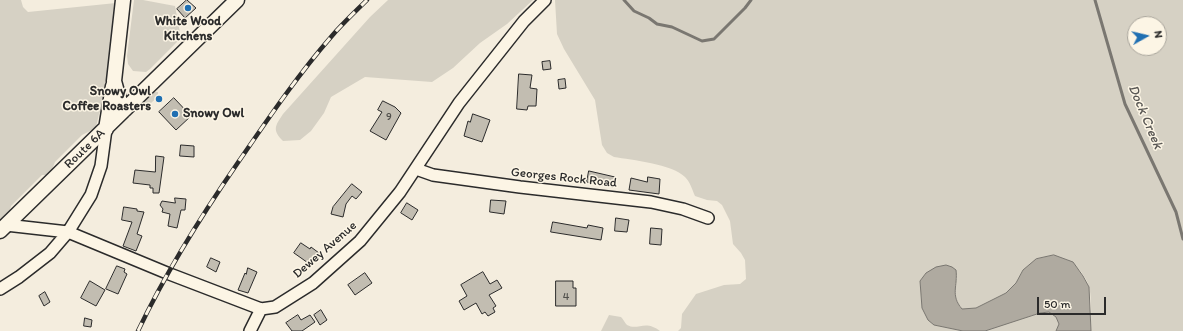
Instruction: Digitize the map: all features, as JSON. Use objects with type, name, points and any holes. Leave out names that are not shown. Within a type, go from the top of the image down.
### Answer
[{"type":"main road","points":[[106,129],[114,82],[123,0]]},
{"type":"main road","name":"Route 6A","points":[[3,228],[237,0]]},
{"type":"main road","points":[[114,82],[117,96],[124,110]]},
{"type":"street","name":"Dewey Avenue","points":[[261,309],[275,307],[313,283],[360,241],[400,192],[459,103],[524,21],[545,0]]},
{"type":"street","points":[[0,289],[19,277],[50,253],[68,232],[91,195],[101,166],[106,129]]},
{"type":"street","name":"Georges Rock Road","points":[[416,169],[433,175],[512,186],[651,202],[683,209],[708,218]]},
{"type":"street","points":[[3,228],[68,232],[167,273],[261,309],[252,329]]},
{"type":"shaded area","points":[[0,0],[21,0],[23,7],[28,12],[116,3],[111,41],[109,42],[111,42],[103,106],[99,114],[96,127],[82,135],[55,162],[51,172],[47,175],[42,175],[11,206],[9,214],[0,222]]},
{"type":"shaded area","points":[[134,0],[143,0],[175,6],[181,38],[146,72],[133,71],[128,64],[127,56]]},
{"type":"shaded area","points":[[388,0],[533,0],[507,24],[480,43],[453,68],[432,82],[365,77],[331,97],[324,113],[311,131],[300,140],[283,141],[277,134],[276,128],[283,114],[370,17]]},
{"type":"shaded area","points":[[555,0],[1183,0],[1183,331],[1091,331],[1091,297],[1088,283],[1077,267],[1066,259],[1023,270],[1016,283],[1006,293],[976,308],[962,309],[959,305],[955,294],[957,277],[926,273],[920,281],[922,308],[934,325],[963,331],[678,331],[681,328],[682,314],[696,294],[724,285],[740,284],[746,279],[745,260],[733,244],[730,221],[722,205],[717,201],[707,200],[695,196],[688,181],[679,173],[662,166],[614,157],[607,153],[602,145],[595,100],[564,49],[557,34]]},
{"type":"shaded area","points":[[154,92],[158,92],[158,97],[145,108],[141,108],[141,105]]},
{"type":"shaded area","points":[[1054,255],[1073,262],[1089,287],[1091,331],[1056,331],[1059,324],[1056,317],[1049,312],[1040,313],[985,331],[963,331],[934,325],[928,320],[922,308],[920,281],[926,273],[936,267],[946,265],[956,270],[955,295],[958,304],[962,309],[976,308],[1006,293],[1016,283],[1023,270],[1036,259]]},
{"type":"shaded area","points":[[1049,312],[1056,317],[1059,324],[1056,331],[983,331],[1040,313]]},
{"type":"shaded area","points":[[609,315],[621,317],[627,325],[635,327],[646,325],[660,331],[601,331]]},
{"type":"building","points":[[187,0],[196,8],[185,18],[177,9]]},
{"type":"building","points":[[550,61],[551,69],[543,70],[542,62]]},
{"type":"building","points":[[519,74],[532,75],[530,88],[537,89],[536,106],[528,106],[527,110],[517,109]]},
{"type":"building","points":[[565,79],[566,88],[559,89],[558,80]]},
{"type":"building","name":"Snowy Owl","points":[[174,98],[191,116],[176,130],[159,112]]},
{"type":"building","points":[[383,101],[395,107],[401,113],[386,140],[370,131],[382,112],[378,110]]},
{"type":"building","points":[[473,114],[490,120],[482,142],[464,136],[468,121],[470,122]]},
{"type":"building","points":[[181,145],[194,146],[194,157],[180,156]]},
{"type":"building","points":[[156,156],[164,157],[159,193],[153,193],[153,188],[150,188],[150,185],[133,183],[135,170],[155,172]]},
{"type":"building","points":[[589,171],[615,177],[613,187],[587,182]]},
{"type":"building","points":[[648,177],[660,179],[659,194],[629,190],[631,178],[647,182]]},
{"type":"building","points":[[352,184],[362,192],[356,199],[352,196],[346,204],[343,217],[331,214],[333,207]]},
{"type":"building","points":[[175,198],[186,199],[185,210],[181,210],[177,228],[168,226],[170,214],[162,212],[163,209],[160,205],[162,201],[175,203]]},
{"type":"building","points":[[491,200],[506,201],[504,214],[490,212]]},
{"type":"building","points":[[407,203],[418,210],[412,220],[401,213]]},
{"type":"building","points":[[124,207],[137,209],[137,211],[144,212],[137,234],[142,236],[136,251],[123,246],[132,222],[122,220]]},
{"type":"building","points":[[616,218],[629,220],[627,232],[615,231]]},
{"type":"building","points":[[553,222],[587,228],[588,225],[603,228],[601,240],[551,232]]},
{"type":"building","points":[[651,228],[662,229],[661,245],[650,244]]},
{"type":"building","points":[[301,243],[310,249],[311,247],[319,253],[311,265],[294,253]]},
{"type":"building","points":[[211,258],[220,262],[216,272],[207,267]]},
{"type":"building","points":[[117,266],[125,269],[124,272],[127,274],[118,294],[106,289]]},
{"type":"building","points":[[248,268],[257,272],[248,293],[238,290]]},
{"type":"building","points":[[483,272],[490,284],[497,280],[502,288],[489,295],[496,306],[493,308],[495,312],[488,316],[485,312],[482,314],[476,303],[464,310],[459,301],[467,296],[461,285]]},
{"type":"building","points":[[365,273],[372,283],[355,295],[348,285]]},
{"type":"building","points":[[90,281],[105,290],[96,306],[81,298]]},
{"type":"building","points":[[556,281],[573,281],[573,288],[576,288],[576,306],[556,306]]},
{"type":"building","points":[[45,292],[50,302],[44,306],[39,296]]},
{"type":"building","points":[[321,310],[327,320],[320,325],[314,315]]},
{"type":"building","points":[[298,315],[301,320],[310,315],[315,322],[302,331],[292,331],[286,323]]},
{"type":"building","points":[[85,318],[92,320],[91,327],[84,326]]},
{"type":"waterway","name":"Dock Creek","points":[[624,0],[634,11],[649,18],[657,24],[672,27],[702,41],[714,39],[751,0]]},
{"type":"waterway","name":"Dock Creek","points":[[1095,0],[1125,104],[1176,212],[1183,239]]},
{"type":"railway","points":[[138,331],[160,287],[185,244],[211,202],[261,129],[318,52],[367,0]]},
{"type":"place","name":"White Wood Kitchens","points":[[188,8]]},
{"type":"place","name":"Snowy Owl Coffee Roasters","points":[[159,99]]},
{"type":"place","name":"Snowy Owl","points":[[175,114]]}]
